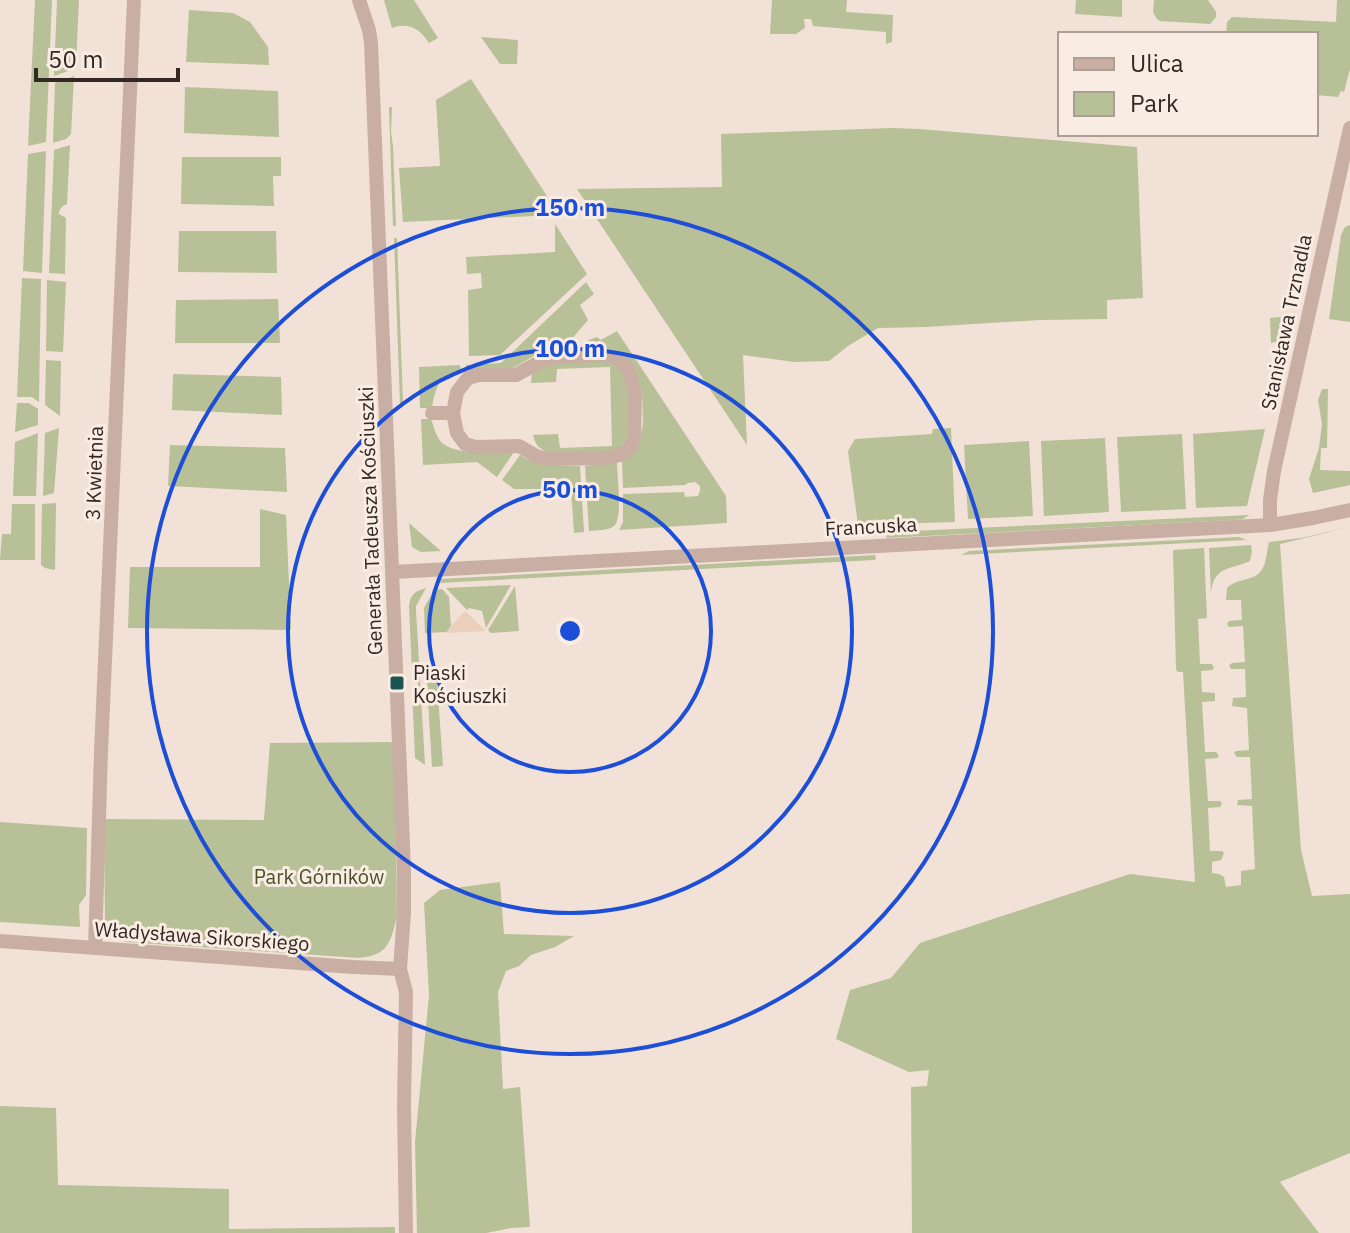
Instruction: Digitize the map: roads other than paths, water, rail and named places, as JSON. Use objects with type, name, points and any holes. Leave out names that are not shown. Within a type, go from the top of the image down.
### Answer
[{"type":"street","name":"3 Kwietnia","points":[[95,948],[134,0]]},
{"type":"street","name":"Generała Tadeusza Kościuszki","points":[[359,0],[371,43],[405,881],[400,969],[406,992],[406,1233]]},
{"type":"street","name":"Stanisława Trznadla","points":[[1270,525],[1274,471],[1350,128]]},
{"type":"street","points":[[601,355],[619,359],[629,371],[635,392],[634,440],[628,450],[607,458],[552,459],[538,457],[519,446],[476,447],[465,444],[457,433],[453,413],[457,392],[468,378],[516,375],[547,358],[601,355]]},
{"type":"street","points":[[432,413],[453,413]]},
{"type":"street","name":"Francuska","points":[[393,572],[1270,525],[1350,510]]},
{"type":"street","name":"Władysława Sikorskiego","points":[[0,941],[400,969]]},
{"type":"place","name":"Piaski Kościuszki","points":[[397,683]]},
{"type":"park label","name":"Park Górników","points":[[319,876]]}]
